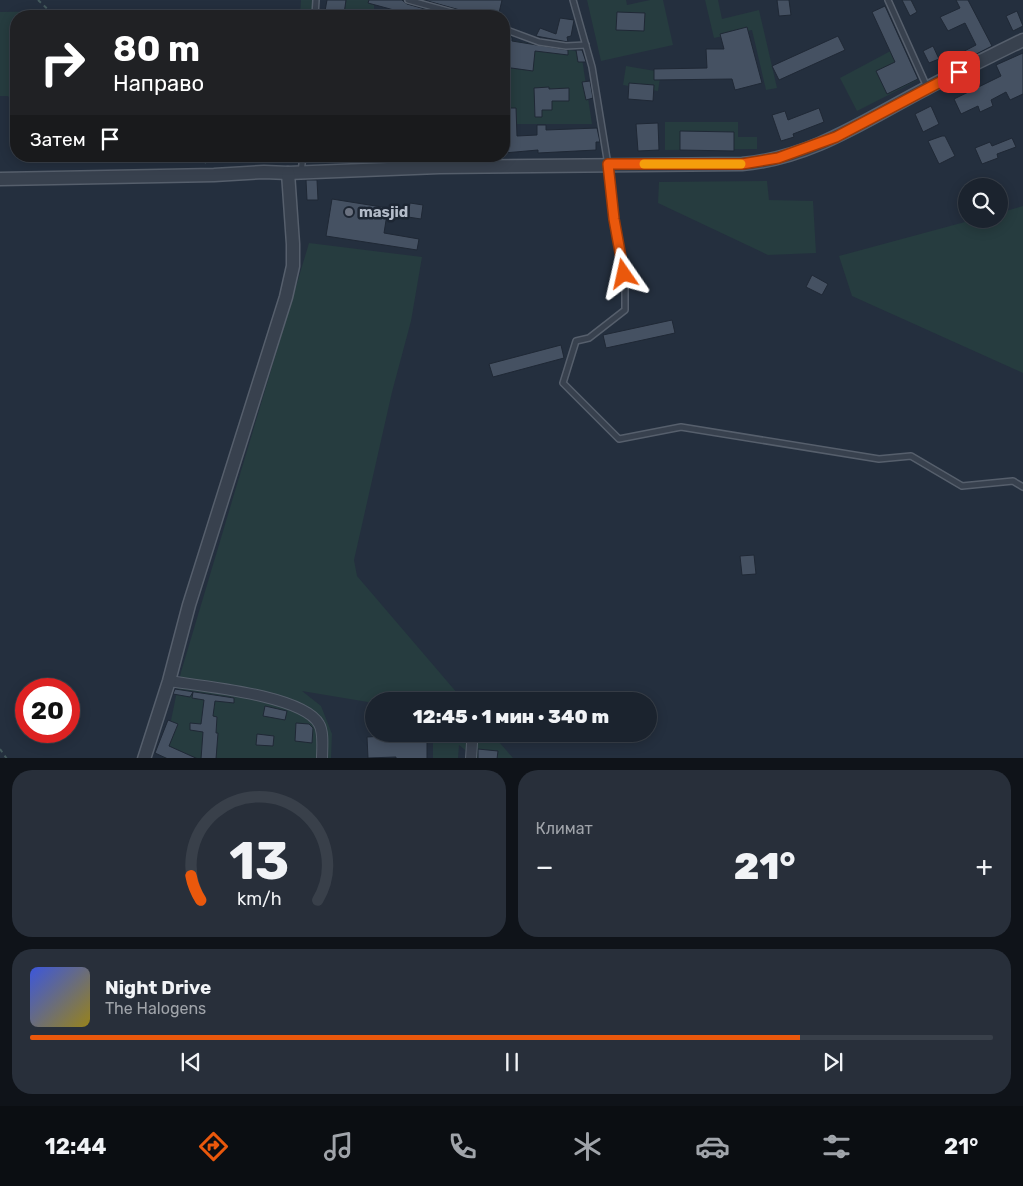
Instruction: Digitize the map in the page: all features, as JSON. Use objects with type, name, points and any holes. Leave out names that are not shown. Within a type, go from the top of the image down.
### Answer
[{"type":"street","points":[[0,179],[288,173],[439,167],[742,164],[778,158],[836,137],[927,88],[1023,40]]},
{"type":"street","points":[[144,758],[169,681],[189,605],[286,297],[293,266],[288,173]]},
{"type":"street","points":[[169,681],[250,693],[299,708],[315,718],[320,726],[322,758]]},
{"type":"street","points":[[471,758],[472,743]]},
{"type":"lane","points":[[408,0],[444,10]]},
{"type":"lane","points":[[572,0],[592,67],[624,274],[625,310],[589,338],[576,340],[563,384],[619,439],[681,427],[879,459],[911,456],[962,486],[1013,481],[1023,487]]},
{"type":"lane","points":[[888,0],[927,88]]},
{"type":"lane","points":[[510,31],[539,42],[566,46],[586,45]]},
{"type":"lane","points":[[301,172],[302,162]]},
{"type":"path","points":[[38,0],[48,10]]},
{"type":"path","points":[[0,750],[6,758]]},
{"type":"green space","points":[[301,0],[318,0],[317,10],[300,10]]},
{"type":"green space","points":[[329,0],[374,0],[374,10],[328,10]]},
{"type":"green space","points":[[587,0],[626,0],[627,5],[650,0],[663,0],[673,45],[601,61]]},
{"type":"green space","points":[[705,0],[718,0],[722,19],[759,10],[777,88],[766,90],[752,30],[714,38]]},
{"type":"green space","points":[[0,12],[10,12],[10,99],[8,96],[0,96]]},
{"type":"green space","points":[[510,40],[581,52],[592,124],[510,124]]},
{"type":"green space","points":[[900,46],[918,80],[857,111],[840,78]]},
{"type":"green space","points":[[626,66],[661,72],[658,91],[623,85]]},
{"type":"green space","points":[[665,122],[738,122],[738,137],[757,137],[757,149],[665,150]]},
{"type":"green space","points":[[767,181],[769,200],[813,201],[816,253],[768,255],[658,203],[659,182]]},
{"type":"green space","points":[[1023,206],[1023,373],[852,296],[839,256],[958,224],[958,228],[1008,228],[1008,210]]},
{"type":"green space","points":[[309,243],[422,257],[411,321],[392,392],[354,560],[357,576],[456,692],[365,692],[365,702],[302,691],[321,706],[332,734],[331,758],[163,758],[181,672]]},
{"type":"green space","points":[[433,742],[499,742],[513,758],[475,758],[459,745],[458,758],[433,758]]},
{"type":"building","points":[[327,0],[346,0],[345,10],[325,10]]},
{"type":"building","points":[[369,0],[402,0],[407,4],[428,10],[394,10],[368,3]]},
{"type":"building","points":[[424,0],[502,0],[500,10],[460,10]]},
{"type":"building","points":[[777,0],[789,0],[791,15],[779,16]]},
{"type":"building","points":[[902,0],[911,0],[917,12],[910,16]]},
{"type":"building","points":[[956,0],[968,0],[992,46],[951,67],[947,60],[976,45],[965,23],[948,31],[940,17],[960,8]]},
{"type":"building","points":[[885,6],[918,79],[887,94],[876,71],[895,62],[872,12]]},
{"type":"building","points":[[1017,11],[1023,26],[1013,31],[1006,16]]},
{"type":"building","points":[[617,12],[645,13],[644,31],[616,30]]},
{"type":"building","points":[[560,18],[574,20],[571,36],[567,37],[568,42],[536,36],[540,28],[556,34]]},
{"type":"building","points":[[747,27],[762,83],[735,90],[732,79],[654,80],[654,69],[707,68],[706,49],[724,49],[720,34]]},
{"type":"building","points":[[838,36],[845,50],[779,80],[772,66]]},
{"type":"building","points":[[510,37],[512,37],[512,41],[568,50],[568,55],[535,51],[533,71],[510,68]]},
{"type":"building","points":[[933,46],[939,59],[929,63],[923,51]]},
{"type":"building","points":[[576,50],[582,50],[586,62],[578,62]]},
{"type":"building","points":[[1023,53],[1023,94],[1010,100],[1006,92],[991,100],[993,106],[980,112],[978,106],[961,114],[954,99],[1001,76],[996,65]]},
{"type":"building","points":[[590,81],[593,98],[586,100],[582,82]]},
{"type":"building","points":[[629,83],[654,85],[653,101],[628,99]]},
{"type":"building","points":[[549,87],[549,89],[569,88],[569,101],[552,101],[552,110],[542,110],[542,117],[535,117],[534,88]]},
{"type":"building","points":[[931,106],[939,124],[923,132],[915,114]]},
{"type":"building","points":[[510,108],[516,108],[517,136],[537,135],[537,125],[546,125],[546,130],[597,128],[600,142],[596,142],[596,150],[538,153],[538,150],[510,152]]},
{"type":"building","points":[[819,108],[824,122],[793,134],[794,137],[781,141],[772,115],[785,111],[788,120]]},
{"type":"building","points":[[658,123],[659,150],[638,151],[636,124]]},
{"type":"building","points":[[680,131],[734,132],[734,151],[680,150]]},
{"type":"building","points":[[945,136],[955,156],[939,164],[928,141]]},
{"type":"building","points":[[1012,138],[1016,147],[997,154],[998,158],[982,164],[975,148],[990,142],[992,146]]},
{"type":"building","points":[[306,180],[317,180],[318,200],[307,200]]},
{"type":"building","points":[[332,199],[388,208],[384,233],[419,239],[417,250],[326,236]]},
{"type":"building","points":[[410,203],[423,205],[421,219],[408,217]]},
{"type":"building","points":[[812,275],[828,284],[822,295],[806,287]]},
{"type":"building","points":[[672,320],[675,333],[606,348],[603,335]]},
{"type":"building","points":[[561,345],[564,358],[493,377],[489,364]]},
{"type":"building","points":[[754,555],[756,574],[742,575],[740,556]]},
{"type":"building","points":[[175,689],[234,698],[234,703],[215,701],[213,716],[217,717],[216,733],[218,733],[216,758],[201,758],[203,732],[190,730],[190,723],[201,724],[204,700],[192,698],[193,692],[190,697],[173,694]]},
{"type":"building","points":[[265,706],[287,711],[285,720],[263,716]]},
{"type":"building","points":[[168,720],[178,724],[169,746],[196,758],[166,758],[155,753]]},
{"type":"building","points":[[296,723],[309,724],[313,728],[312,743],[295,741]]},
{"type":"building","points":[[257,734],[274,736],[273,746],[256,745]]},
{"type":"building","points":[[367,742],[427,742],[427,758],[368,758]]},
{"type":"building","points":[[478,749],[498,751],[497,758],[478,758]]},
{"type":"slow traffic","points":[[644,164],[741,164]]},
{"type":"place","name":"masjid","points":[[349,212]]},
{"type":"route","points":[[624,274],[614,219],[608,164],[742,164],[778,158],[836,137],[959,72]]}]
